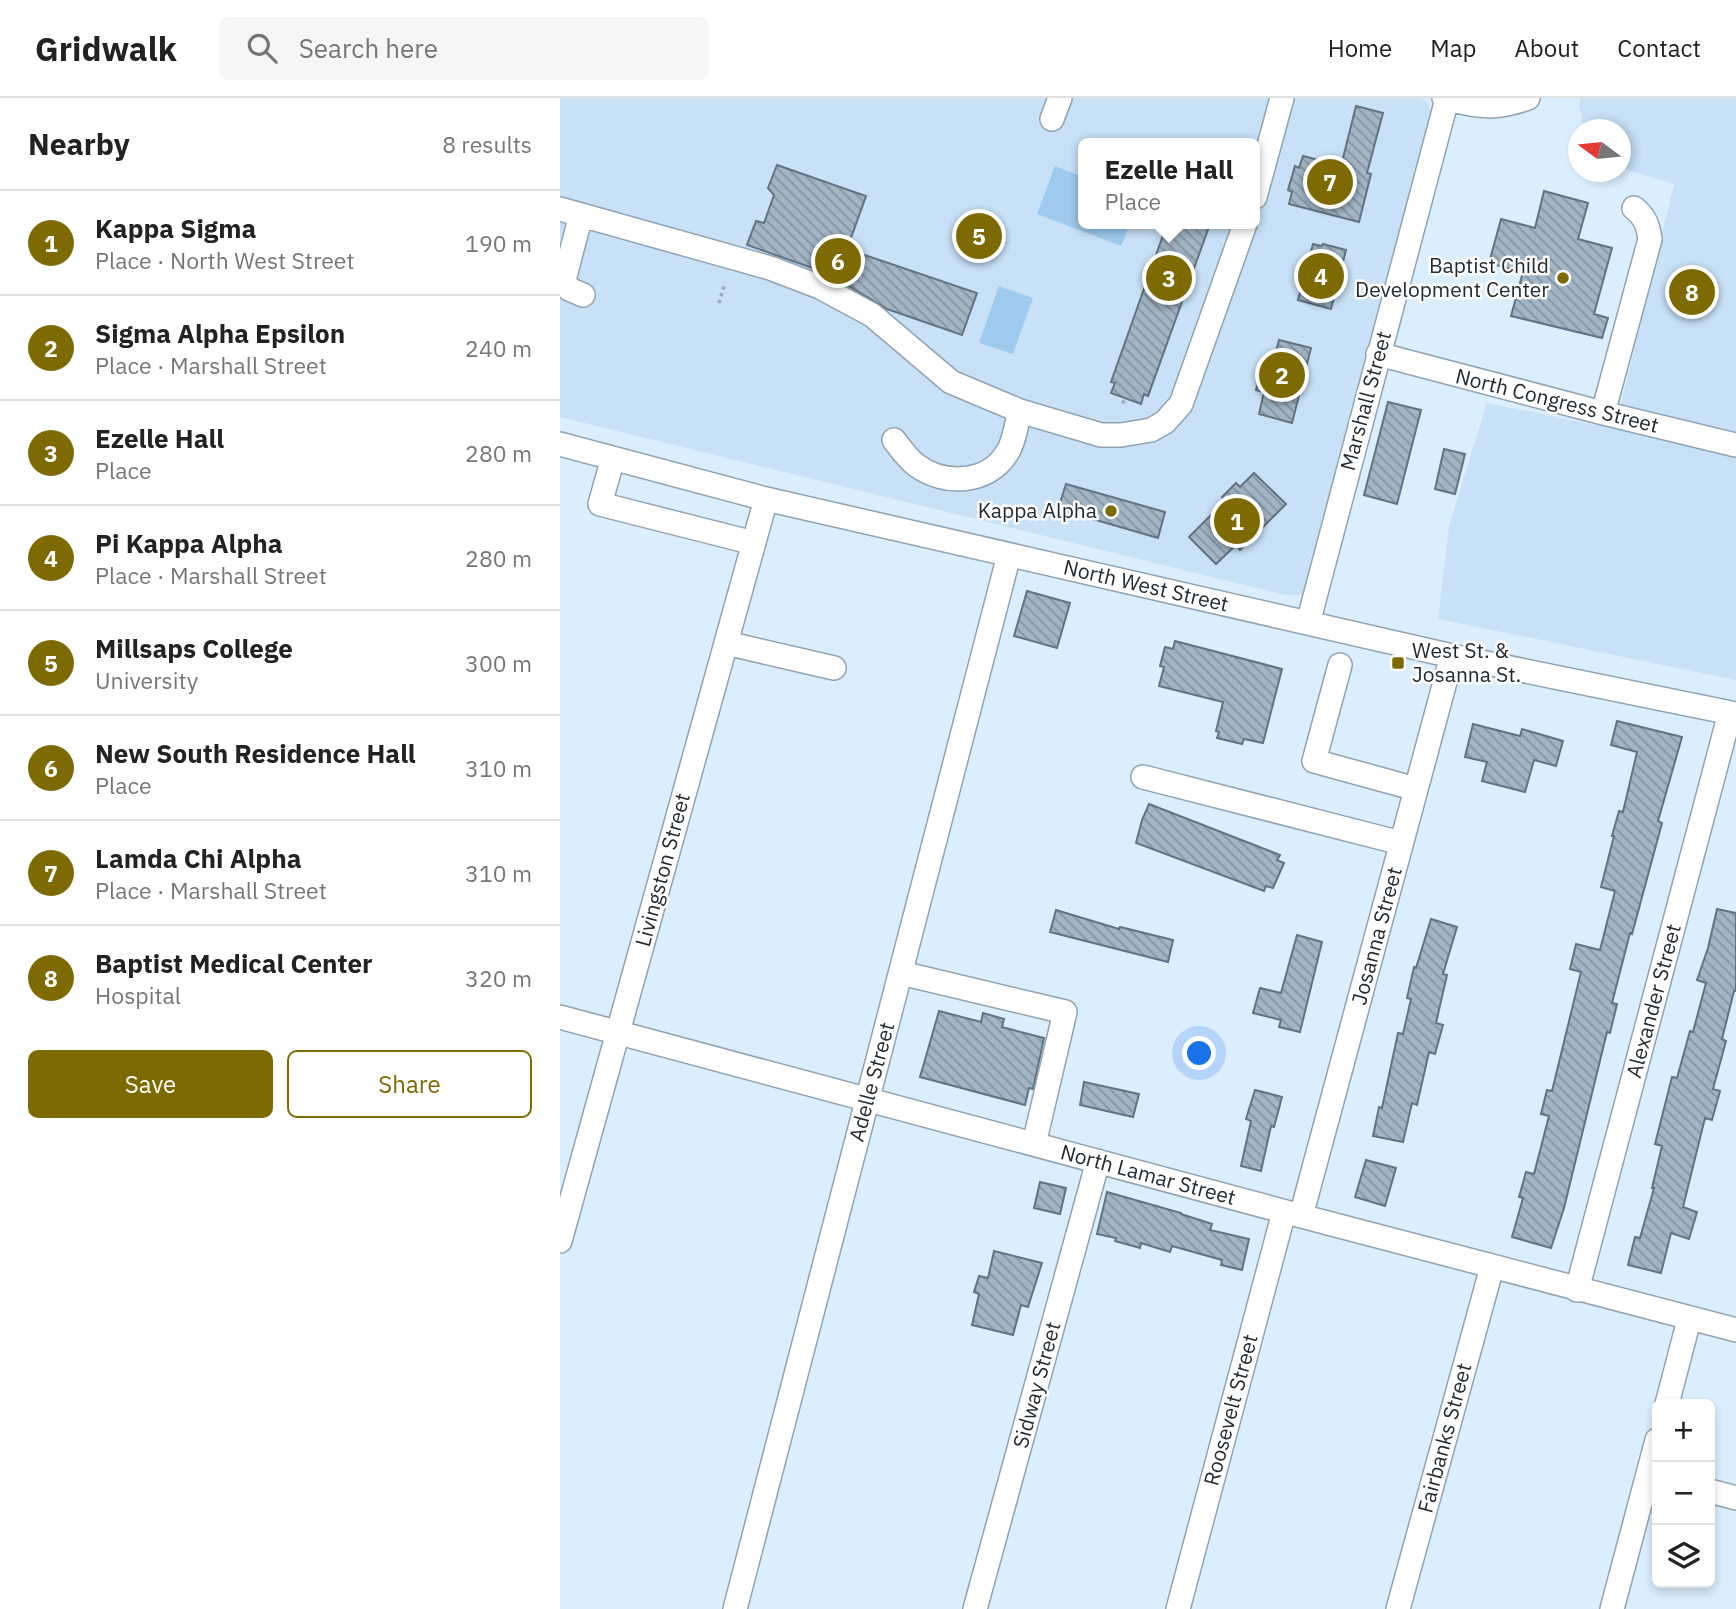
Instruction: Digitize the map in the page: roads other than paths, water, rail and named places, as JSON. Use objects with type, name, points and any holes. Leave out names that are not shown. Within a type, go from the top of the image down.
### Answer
[{"type":"street","points":[[1260,179],[1282,98]]},
{"type":"street","points":[[1446,98],[1488,107],[1512,104],[1528,98]]},
{"type":"street","name":"Marshall Street","points":[[1308,623],[1446,98]]},
{"type":"street","points":[[1603,413],[1650,239],[1643,216],[1634,208]]},
{"type":"street","points":[[583,295],[569,289],[564,280],[570,212],[770,268],[820,286],[872,315],[951,382],[1020,411],[1101,435],[1122,435],[1151,430],[1165,422],[1181,404],[1243,229]]},
{"type":"street","name":"North Congress Street","points":[[1378,354],[1736,445]]},
{"type":"street","points":[[894,440],[904,454],[921,468],[947,477],[968,480],[986,474],[1006,454],[1020,411]]},
{"type":"street","name":"North West Street","points":[[560,444],[766,499],[1009,555],[1452,656],[1733,713]]},
{"type":"street","points":[[612,458],[600,504],[754,543]]},
{"type":"street","name":"Livingston Street","points":[[560,1241],[766,499]]},
{"type":"street","name":"Adelle Street","points":[[735,1609],[1009,555]]},
{"type":"street","points":[[726,643],[834,668]]},
{"type":"street","name":"Josanna Street","points":[[1293,1214],[1402,843],[1452,656]]},
{"type":"street","points":[[1340,665],[1314,761],[1416,789]]},
{"type":"street","name":"Alexander Street","points":[[1577,1290],[1733,713]]},
{"type":"street","points":[[1143,777],[1402,843]]},
{"type":"street","points":[[901,973],[1065,1012],[1034,1144]]},
{"type":"street","name":"North Lamar Street","points":[[560,1017],[1689,1320],[1736,1330]]},
{"type":"street","name":"Sidway Street","points":[[975,1609],[1098,1161]]},
{"type":"street","name":"Roosevelt Street","points":[[1178,1609],[1293,1214]]},
{"type":"street","name":"Fairbanks Street","points":[[1398,1609],[1492,1267]]},
{"type":"street","points":[[1668,1399],[1689,1320]]},
{"type":"street","points":[[1612,1609],[1652,1478]]},
{"type":"street","points":[[1715,1492],[1736,1498]]},
{"type":"place","name":"Lamda Chi Alpha","points":[[1330,182]]},
{"type":"place","name":"Millsaps College","points":[[979,236]]},
{"type":"place","name":"New South Residence Hall","points":[[838,261]]},
{"type":"place","name":"Pi Kappa Alpha","points":[[1321,276]]},
{"type":"place","name":"Ezelle Hall","points":[[1169,278]]},
{"type":"place","name":"Baptist Child Development Center","points":[[1563,278]]},
{"type":"place","name":"Baptist Medical Center","points":[[1692,292]]},
{"type":"place","name":"Sigma Alpha Epsilon","points":[[1282,375]]},
{"type":"place","name":"Kappa Alpha","points":[[1111,511]]},
{"type":"place","name":"Kappa Sigma","points":[[1237,521]]},
{"type":"place","name":"West St. & Josanna St.","points":[[1398,663]]}]
